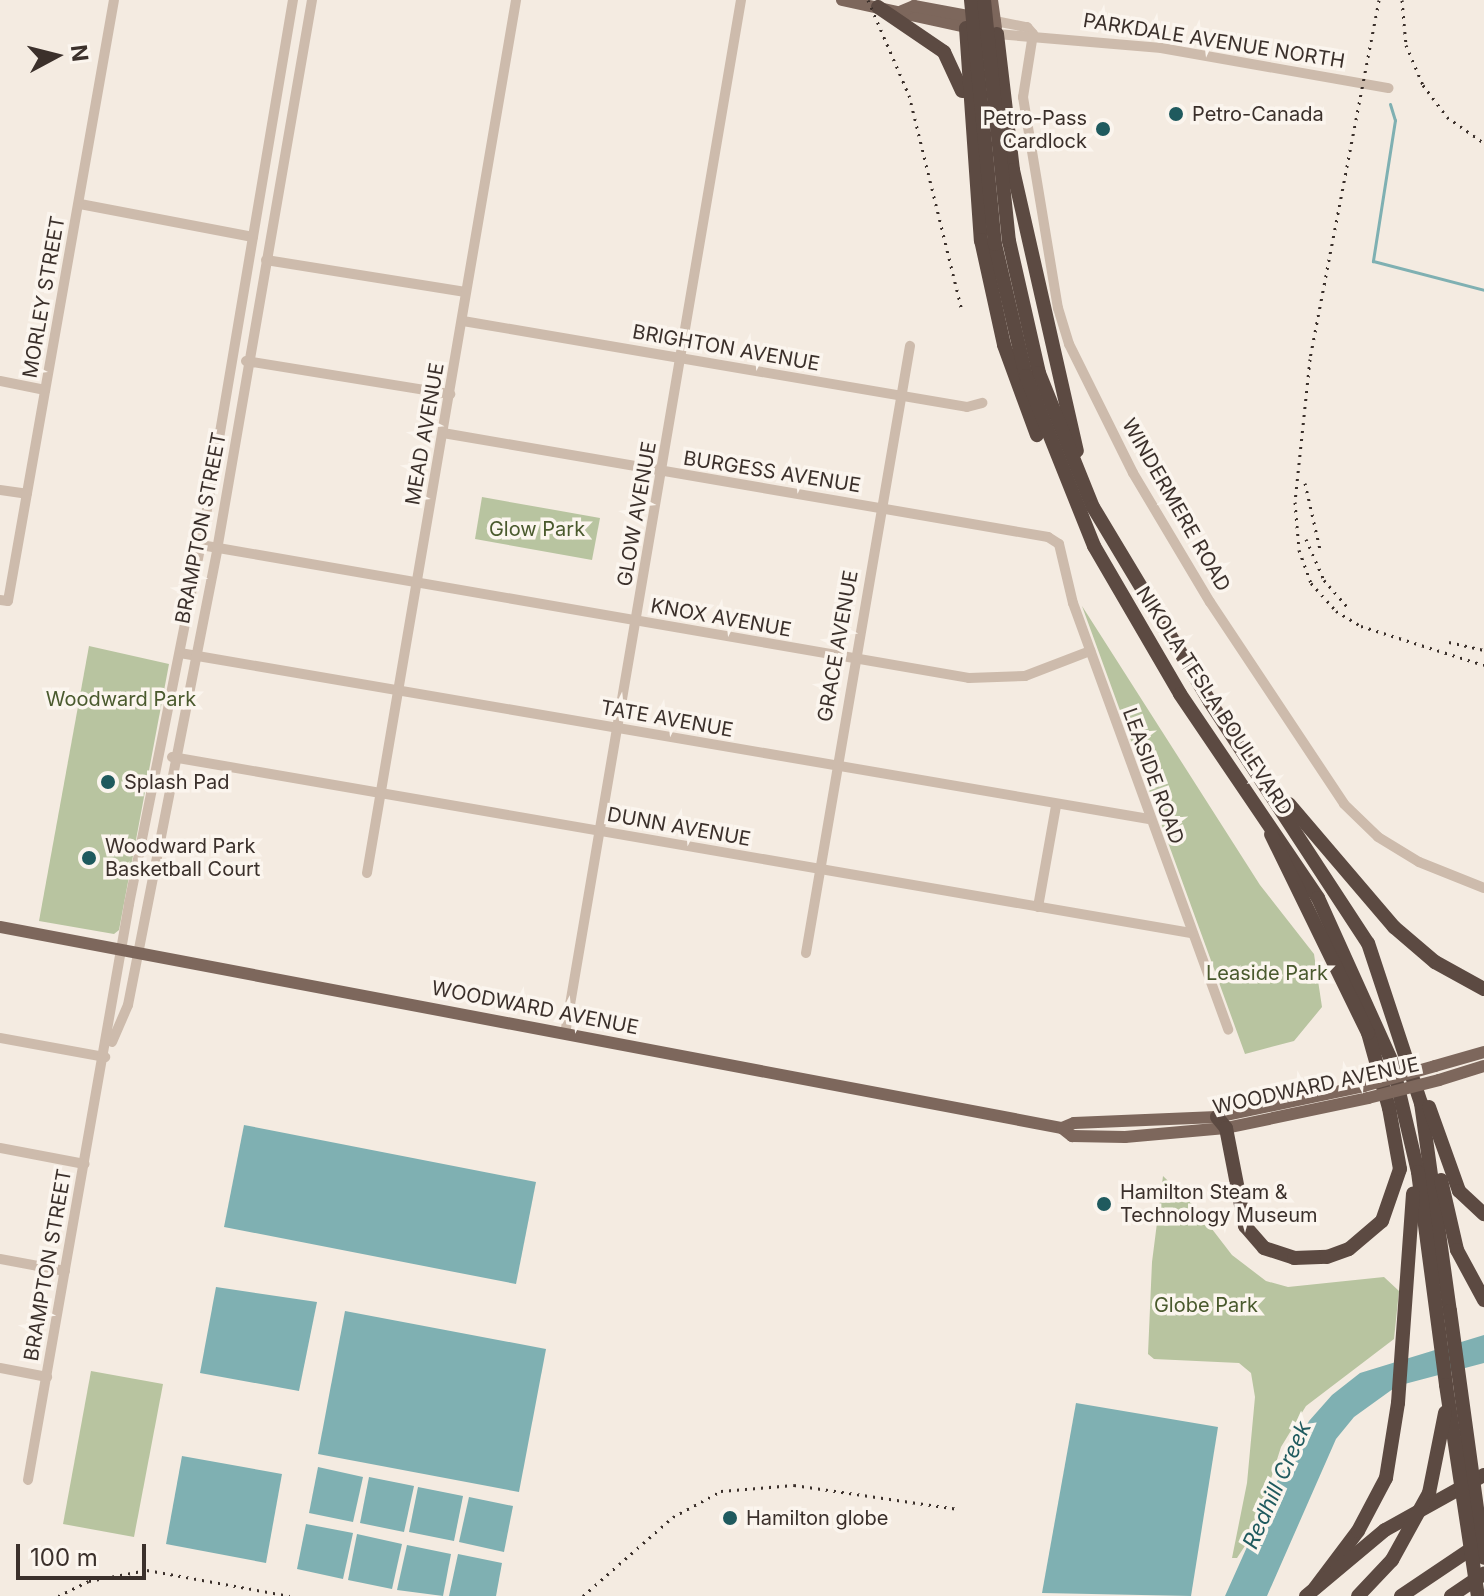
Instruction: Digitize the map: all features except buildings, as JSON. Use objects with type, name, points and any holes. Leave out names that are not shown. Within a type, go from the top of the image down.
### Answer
[{"type":"highway","name":"NIKOLA TESLA BOULEVARD","points":[[971,0],[1002,242],[1026,376],[1094,546],[1180,694],[1318,898],[1351,965],[1392,1062],[1410,1130]]},
{"type":"highway","name":"NIKOLA TESLA BOULEVARD","points":[[984,0],[1002,242],[1053,415],[1109,538],[1210,702],[1343,899],[1384,986],[1424,1118]]},
{"type":"highway","points":[[878,7],[944,52],[954,67],[969,120]]},
{"type":"highway","points":[[972,18],[1004,98]]},
{"type":"highway","points":[[972,18],[969,120],[981,240],[1004,345],[1066,499],[1094,546]]},
{"type":"highway","points":[[996,27],[1013,170],[1062,401],[1109,538]]},
{"type":"highway","points":[[1210,702],[1342,870],[1394,927],[1435,962],[1484,989]]},
{"type":"highway","points":[[1221,1122],[1245,1226],[1274,1253],[1302,1259],[1340,1253],[1371,1233],[1390,1205],[1400,1169],[1398,1148],[1368,1033],[1279,860],[1264,815]]},
{"type":"highway","points":[[1384,986],[1454,1180],[1484,1214]]},
{"type":"highway","points":[[1424,1118],[1457,1250],[1484,1300]]},
{"type":"highway","points":[[1424,1118],[1444,1315],[1446,1385],[1477,1596]]},
{"type":"highway","points":[[1410,1130],[1484,1558]]},
{"type":"highway","points":[[1310,1592],[1364,1522],[1388,1466],[1413,1220],[1410,1130]]},
{"type":"highway","points":[[1358,1596],[1392,1560],[1437,1468],[1446,1385]]},
{"type":"highway","points":[[1310,1592],[1385,1530],[1484,1475]]},
{"type":"highway","points":[[1401,1596],[1484,1540]]},
{"type":"highway","points":[[1451,1596],[1484,1574]]},
{"type":"highway","points":[[1477,1596],[1484,1590]]},
{"type":"main road","name":"PARKDALE AVENUE NORTH","points":[[842,0],[902,11],[972,18]]},
{"type":"main road","points":[[923,8],[939,0]]},
{"type":"main road","points":[[972,18],[977,0]]},
{"type":"main road","points":[[992,0],[996,27]]},
{"type":"main road","name":"PARKDALE AVENUE NORTH","points":[[902,11],[923,8],[972,18],[996,27]]},
{"type":"main road","name":"WOODWARD AVENUE","points":[[0,927],[1062,1128],[1072,1136],[1112,1138],[1221,1122],[1439,1080],[1484,1066]]},
{"type":"main road","name":"WOODWARD AVENUE","points":[[1366,1092],[1435,1066],[1484,1052]]},
{"type":"street","name":"MORLEY STREET","points":[[4,600],[27,494],[114,0]]},
{"type":"street","name":"BRAMPTON STREET","points":[[28,1480],[105,1057],[121,948],[201,545],[293,0]]},
{"type":"street","name":"BRAMPTON STREET","points":[[105,1057],[128,1005],[217,550],[312,0]]},
{"type":"street","name":"MEAD AVENUE","points":[[367,873],[516,0]]},
{"type":"street","name":"GLOW AVENUE","points":[[565,1034],[616,729],[664,473],[741,0]]},
{"type":"street","name":"PARKDALE AVENUE NORTH","points":[[996,27],[1024,38],[1033,34],[1161,48],[1389,88]]},
{"type":"street","name":"WINDERMERE ROAD","points":[[1033,34],[1023,97],[1058,308],[1069,344],[1133,473],[1210,602],[1344,804],[1378,837],[1419,862],[1484,888]]},
{"type":"street","points":[[80,204],[253,237]]},
{"type":"street","points":[[266,260],[465,292]]},
{"type":"street","name":"BRIGHTON AVENUE","points":[[463,321],[967,407],[982,403]]},
{"type":"street","name":"GRACE AVENUE","points":[[806,953],[834,767],[856,659],[910,346]]},
{"type":"street","points":[[234,359],[450,394]]},
{"type":"street","points":[[0,381],[45,390]]},
{"type":"street","name":"BURGESS AVENUE","points":[[443,433],[1048,537]]},
{"type":"street","points":[[0,490],[27,494]]},
{"type":"street","name":"LEASIDE ROAD","points":[[1048,537],[1065,556],[1073,603],[1228,1030]]},
{"type":"street","name":"KNOX AVENUE","points":[[201,545],[994,681],[1025,676],[1090,651]]},
{"type":"street","name":"TATE AVENUE","points":[[180,653],[1056,806],[1149,819]]},
{"type":"street","name":"DUNN AVENUE","points":[[161,755],[1191,933]]},
{"type":"street","points":[[1038,907],[1056,806]]},
{"type":"street","points":[[0,1038],[105,1057]]},
{"type":"street","points":[[0,1148],[85,1164]]},
{"type":"street","points":[[0,1259],[65,1271]]},
{"type":"street","points":[[0,1368],[47,1377]]},
{"type":"green space","name":"Glow Park","points":[[482,497],[600,518],[592,560],[475,539]]},
{"type":"green space","name":"Leaside Park","points":[[1082,606],[1260,885],[1314,954],[1322,1007],[1294,1041],[1245,1054]]},
{"type":"green space","name":"Woodward Park","points":[[89,646],[169,664],[119,930],[114,934],[39,921]]},
{"type":"green space","name":"Globe Park","points":[[1163,1176],[1195,1207],[1232,1255],[1266,1281],[1288,1287],[1384,1277],[1399,1291],[1394,1339],[1306,1406],[1281,1447],[1254,1532],[1237,1558],[1232,1558],[1247,1483],[1255,1397],[1251,1373],[1239,1363],[1154,1359],[1148,1354],[1152,1262]]},
{"type":"green space","points":[[91,1371],[163,1384],[134,1537],[63,1524]]},
{"type":"water","points":[[244,1125],[536,1182],[516,1284],[224,1227]]},
{"type":"water","points":[[216,1287],[317,1302],[299,1391],[200,1373]]},
{"type":"water","points":[[345,1311],[546,1349],[519,1492],[318,1454]]},
{"type":"water","name":"Redhill Creek","points":[[1484,1335],[1484,1363],[1397,1386],[1354,1417],[1336,1439],[1267,1596],[1225,1596],[1273,1489],[1309,1421],[1332,1395],[1360,1373]]},
{"type":"water","points":[[1076,1403],[1218,1427],[1191,1596],[1042,1593]]},
{"type":"water","points":[[182,1456],[282,1474],[266,1563],[166,1544]]},
{"type":"water","points":[[318,1467],[363,1477],[353,1522],[309,1513]]},
{"type":"water","points":[[369,1477],[414,1486],[404,1532],[360,1523]]},
{"type":"water","points":[[418,1487],[463,1496],[454,1541],[409,1532]]},
{"type":"water","points":[[469,1497],[513,1506],[504,1552],[459,1542]]},
{"type":"water","points":[[306,1524],[353,1533],[343,1579],[297,1569]]},
{"type":"water","points":[[357,1534],[402,1544],[392,1589],[348,1580]]},
{"type":"water","points":[[407,1545],[451,1554],[443,1596],[397,1590]]},
{"type":"water","points":[[458,1554],[502,1563],[496,1596],[449,1596]]},
{"type":"waterway","points":[[1390,104],[1395,120],[1373,261],[1484,290]]},
{"type":"railway","points":[[868,0],[909,95],[962,310]]},
{"type":"railway","points":[[1379,0],[1310,359],[1295,502],[1299,550],[1311,583],[1336,611],[1361,626],[1484,665]]},
{"type":"railway","points":[[1402,0],[1406,45],[1423,85],[1447,117],[1484,143]]},
{"type":"railway","points":[[1305,483],[1320,549]]},
{"type":"railway","points":[[1306,539],[1324,580],[1349,609]]},
{"type":"railway","points":[[1449,642],[1484,650]]},
{"type":"railway","points":[[583,1596],[673,1517],[721,1491],[794,1485],[958,1509]]},
{"type":"railway","points":[[58,1596],[89,1581],[147,1570],[290,1596]]},
{"type":"place","name":"Petro-Canada","points":[[1176,114]]},
{"type":"place","name":"Petro-Pass Cardlock","points":[[1103,129]]},
{"type":"place","name":"Splash Pad","points":[[108,782]]},
{"type":"place","name":"Woodward Park Basketball Court","points":[[89,858]]},
{"type":"place","name":"Hamilton Steam & Technology Museum","points":[[1104,1204]]},
{"type":"place","name":"Hamilton globe","points":[[730,1518]]}]
